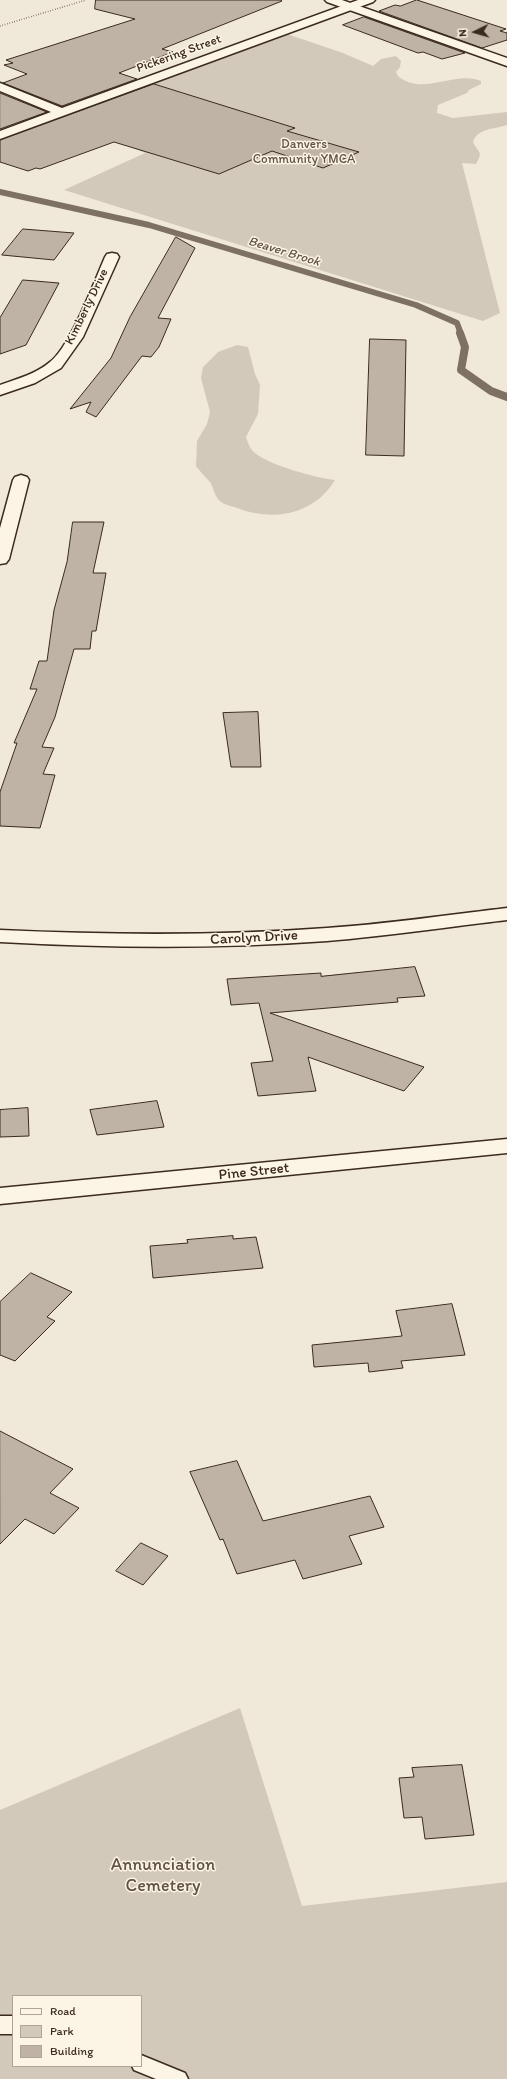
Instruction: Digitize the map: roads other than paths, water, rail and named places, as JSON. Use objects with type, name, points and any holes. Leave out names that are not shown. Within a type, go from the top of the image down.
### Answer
[{"type":"street","points":[[331,0],[507,62]]},
{"type":"street","name":"Pickering Street","points":[[0,134],[369,0]]},
{"type":"street","points":[[0,87],[61,112]]},
{"type":"street","name":"Kimberly Drive","points":[[0,390],[30,380],[56,365],[76,337],[112,257]]},
{"type":"street","points":[[0,559],[21,480]]},
{"type":"street","name":"Carolyn Drive","points":[[0,936],[191,941],[357,931],[507,914]]},
{"type":"street","name":"Pine Street","points":[[0,1196],[507,1146]]},
{"type":"lane","points":[[0,2025],[12,2025]]},
{"type":"lane","points":[[142,2064],[178,2079]]},
{"type":"waterway","name":"Beaver Brook","points":[[0,192],[149,225],[416,305],[457,323],[461,334]]},
{"type":"waterway","name":"Beaver Brook","points":[[460,333],[465,347],[461,370],[491,391],[507,397]]},
{"type":"park label","name":"Danvers Community YMCA","points":[[304,152]]},
{"type":"park label","name":"Annunciation Cemetery","points":[[163,1875]]}]
